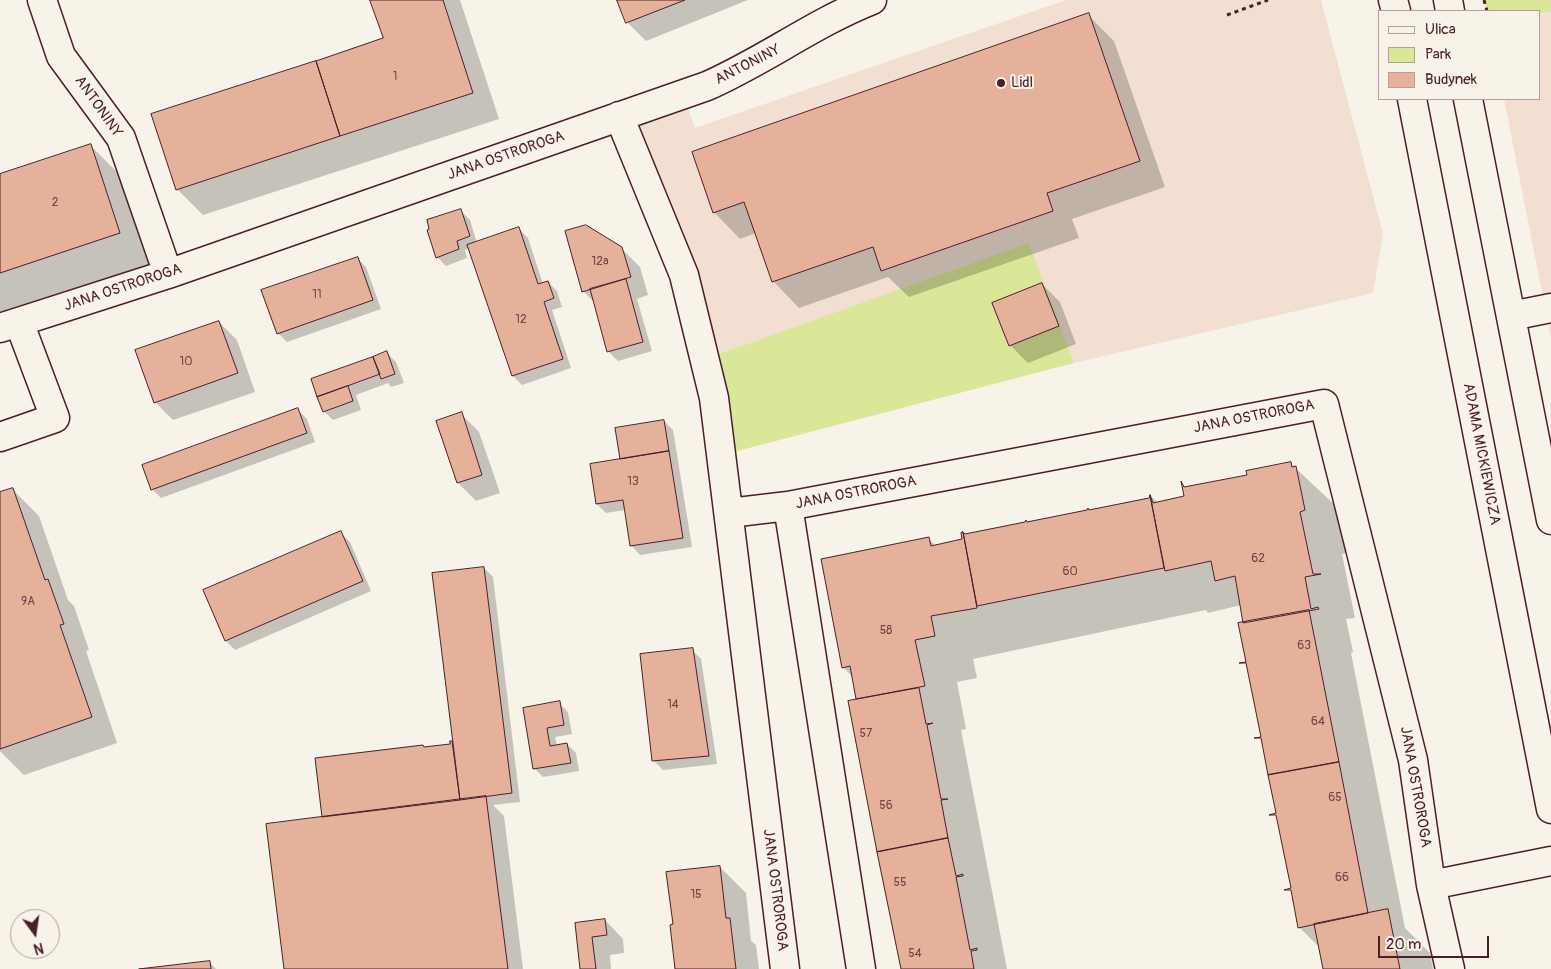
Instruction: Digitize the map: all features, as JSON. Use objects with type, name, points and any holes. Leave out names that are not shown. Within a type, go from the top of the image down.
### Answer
[{"type":"street","name":"ANTONINY","points":[[42,0],[61,56],[121,138],[168,274]]},
{"type":"street","name":"ANTONINY","points":[[619,116],[732,75],[840,14],[872,0]]},
{"type":"street","name":"ADAMA MICKIEWICZA","points":[[1412,100],[1551,809]]},
{"type":"street","points":[[1468,100],[1551,520]]},
{"type":"street","name":"JANA OSTROROGA","points":[[10,325],[168,274],[619,116],[684,275],[714,398],[785,969]]},
{"type":"street","points":[[1511,316],[1551,308]]},
{"type":"street","points":[[0,437],[55,418],[10,325]]},
{"type":"street","name":"JANA OSTROROGA","points":[[728,513],[788,506],[1324,404],[1413,760],[1431,885],[1450,969]]},
{"type":"street","name":"JANA OSTROROGA","points":[[788,506],[861,969]]},
{"type":"street","points":[[1431,885],[1551,861]]},
{"type":"path","points":[[1227,15],[1268,0]]},
{"type":"shaded area","points":[[1066,0],[1321,0],[1383,234],[1373,293],[1074,363],[1029,244],[705,359],[619,116],[683,94],[695,128]]},
{"type":"shaded area","points":[[1484,0],[1551,0],[1551,338],[1504,100],[1541,100],[1541,10],[1487,10]]},
{"type":"green space","points":[[1484,0],[1551,0],[1551,11],[1541,13],[1541,10],[1487,10]]},
{"type":"green space","points":[[1029,243],[1074,363],[722,455],[705,359]]},
{"type":"building","points":[[370,0],[443,0],[473,93],[340,136],[316,61],[383,38]]},
{"type":"building","points":[[617,0],[685,0],[626,23]]},
{"type":"building","name":"Lidl","points":[[1089,13],[1140,161],[1047,193],[1053,211],[881,271],[873,247],[772,282],[744,202],[713,213],[692,152]]},
{"type":"building","points":[[316,61],[340,136],[176,190],[151,114]]},
{"type":"building","points":[[91,144],[120,233],[0,273],[0,174]]},
{"type":"building","points":[[461,209],[470,236],[457,241],[459,249],[436,258],[427,230],[429,229],[427,220]]},
{"type":"building","points":[[586,225],[622,247],[631,277],[582,292],[565,231]]},
{"type":"building","points":[[519,227],[538,284],[548,281],[554,298],[544,302],[563,359],[512,376],[467,245]]},
{"type":"building","points":[[358,257],[373,300],[277,334],[261,290]]},
{"type":"building","points":[[626,279],[643,342],[607,352],[590,289]]},
{"type":"building","points":[[1042,283],[1059,326],[1009,346],[992,303]]},
{"type":"building","points":[[219,321],[238,373],[154,403],[135,350]]},
{"type":"building","points":[[387,351],[395,374],[381,379],[373,357]]},
{"type":"building","points":[[373,357],[380,374],[317,397],[311,379]]},
{"type":"building","points":[[348,386],[353,401],[323,412],[317,397]]},
{"type":"building","points":[[298,408],[307,433],[151,490],[142,465]]},
{"type":"building","points":[[462,412],[482,475],[457,483],[436,421]]},
{"type":"building","points":[[664,420],[669,451],[620,459],[615,428]]},
{"type":"building","points":[[669,451],[683,538],[630,546],[623,500],[596,504],[590,464]]},
{"type":"building","points":[[1291,462],[1292,467],[1296,466],[1305,510],[1300,512],[1313,574],[1321,574],[1305,577],[1311,609],[1318,607],[1319,609],[1243,623],[1235,576],[1215,581],[1211,561],[1165,571],[1150,495],[1153,503],[1184,496],[1181,481],[1184,487],[1247,475],[1246,471]]},
{"type":"building","points":[[13,488],[45,580],[48,579],[64,624],[60,625],[92,717],[0,749],[0,492]]},
{"type":"building","points":[[1150,495],[1164,568],[977,606],[963,532],[965,534],[1025,522],[1026,520],[1027,522],[1087,510],[1088,508],[1089,510],[1149,498]]},
{"type":"building","points":[[341,531],[363,581],[225,641],[203,590]]},
{"type":"building","points":[[963,532],[977,608],[931,616],[935,636],[915,640],[925,686],[856,699],[850,666],[842,668],[821,559],[929,537],[931,546],[962,539],[961,533]]},
{"type":"building","points":[[484,567],[512,793],[460,800],[432,573]]},
{"type":"building","points":[[1309,610],[1339,762],[1268,775],[1261,738],[1254,738],[1261,737],[1246,663],[1239,663],[1246,662],[1238,623]]},
{"type":"building","points":[[693,648],[709,756],[652,761],[640,654]]},
{"type":"building","points":[[919,688],[926,724],[933,723],[927,725],[941,799],[948,799],[941,800],[948,838],[877,852],[848,701]]},
{"type":"building","points":[[560,701],[564,725],[547,728],[550,746],[567,743],[571,763],[533,769],[523,708]]},
{"type":"building","points":[[450,741],[452,741],[460,800],[322,817],[315,758],[423,745],[424,747],[450,744]]},
{"type":"building","points":[[1339,762],[1368,913],[1298,928],[1291,890],[1284,890],[1291,888],[1276,815],[1269,815],[1276,813],[1268,775]]},
{"type":"building","points":[[486,796],[508,969],[284,969],[266,824]]},
{"type":"building","points":[[948,838],[956,876],[963,874],[963,876],[956,877],[970,950],[977,948],[977,950],[971,951],[974,969],[901,969],[877,852]]},
{"type":"building","points":[[720,866],[726,918],[730,918],[736,969],[675,969],[670,925],[673,924],[666,872]]},
{"type":"building","points":[[1388,909],[1400,969],[1323,969],[1314,924]]},
{"type":"building","points":[[605,919],[607,935],[592,937],[596,969],[580,969],[575,923]]},
{"type":"building","points":[[210,961],[211,969],[139,969]]},
{"type":"place","name":"Lidl","points":[[1001,83]]}]
